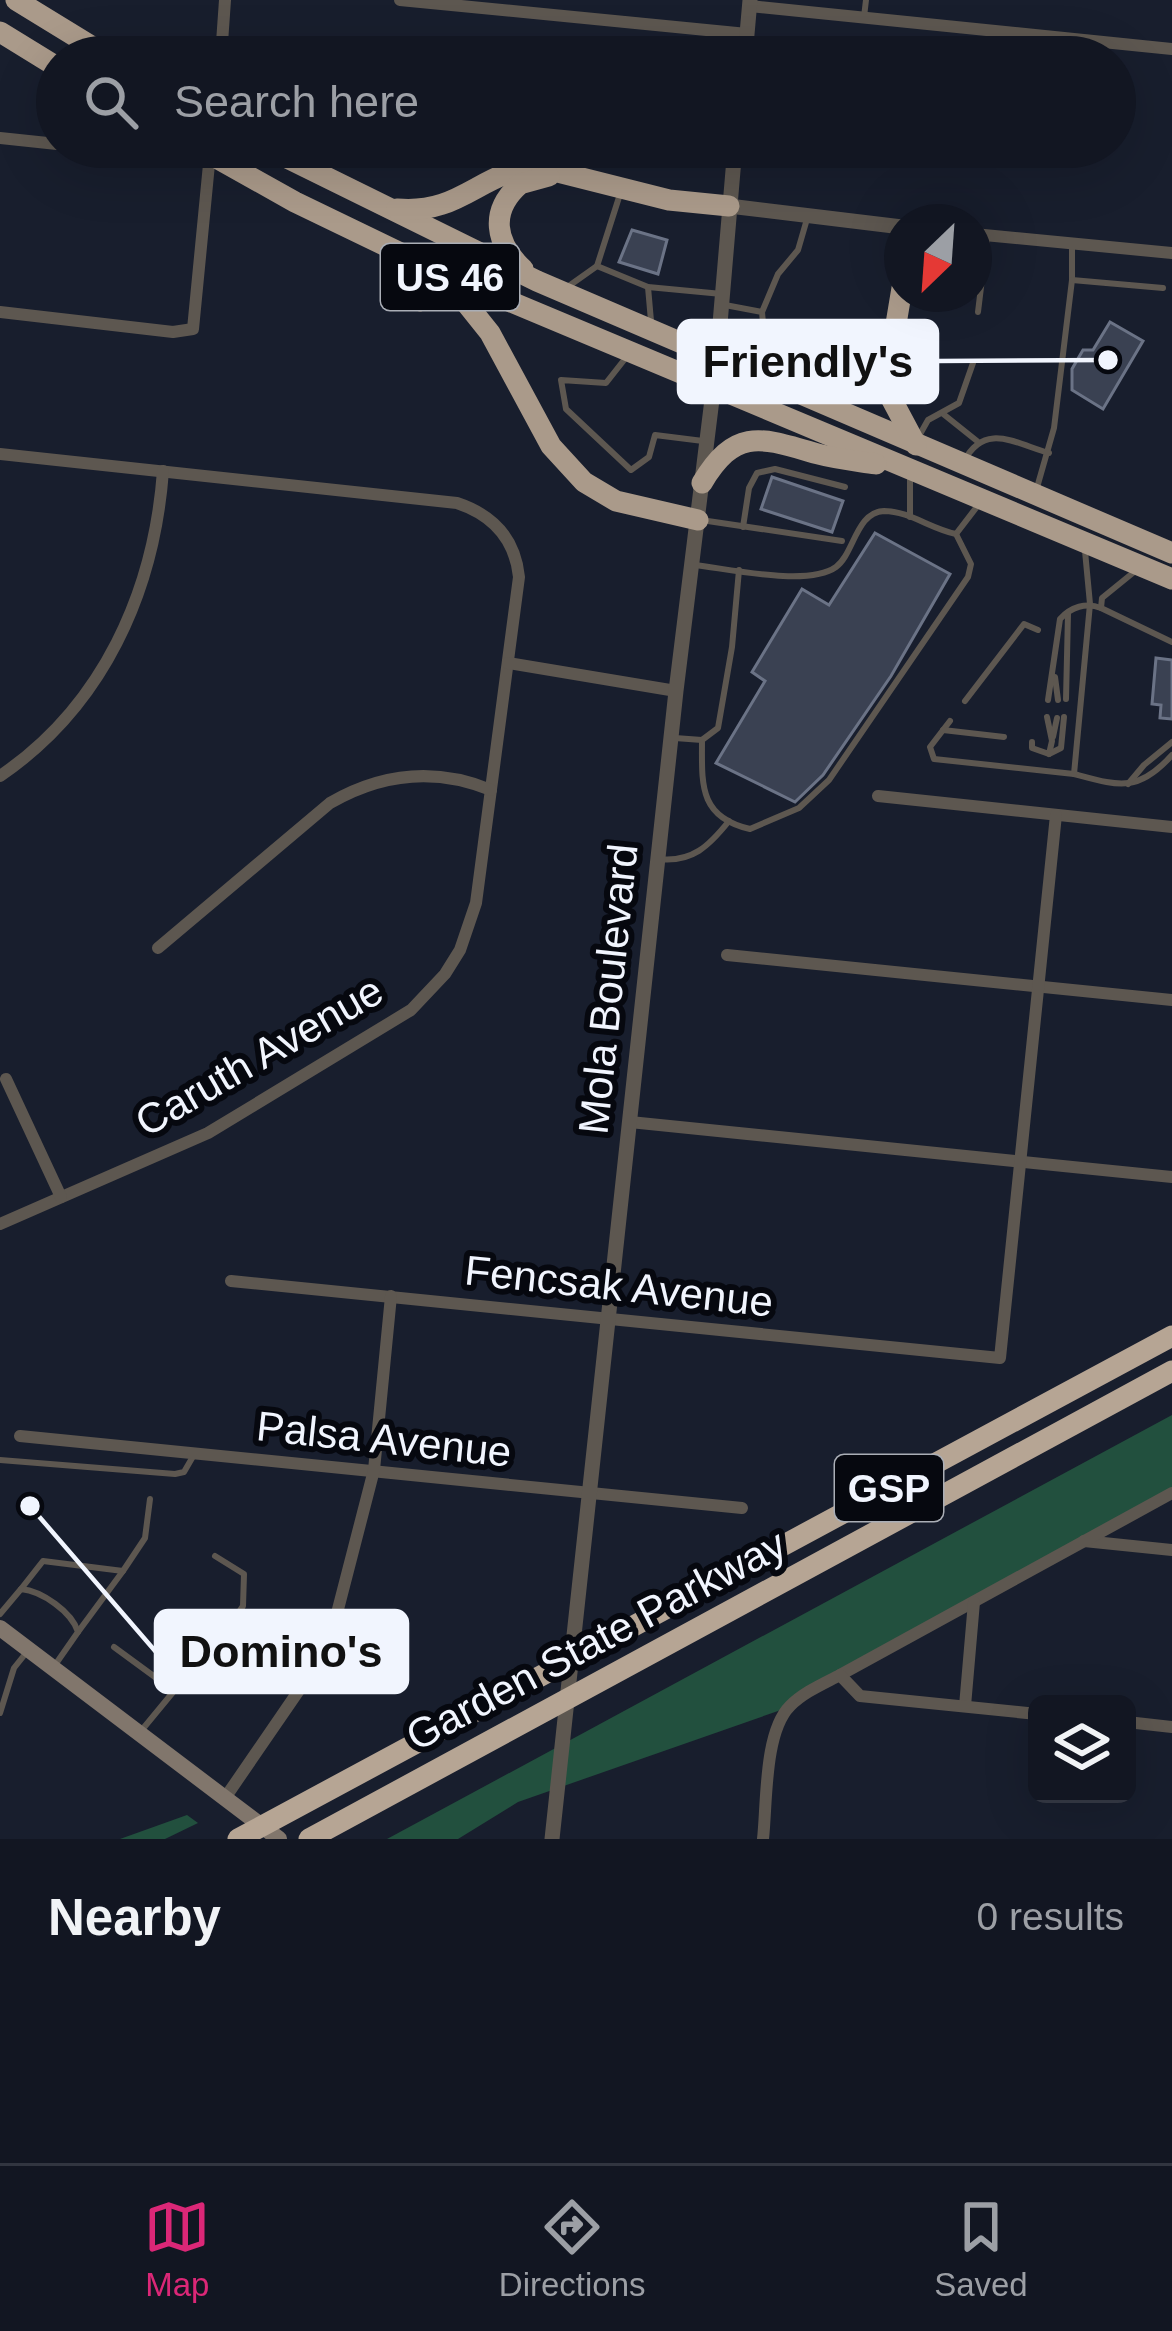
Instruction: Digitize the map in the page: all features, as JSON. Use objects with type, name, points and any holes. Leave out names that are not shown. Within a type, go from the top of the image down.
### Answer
[{"type":"highway","points":[[16,0],[75,36]]},
{"type":"highway","points":[[0,32],[36,54]]},
{"type":"highway","name":"US 46","points":[[234,168],[442,273],[1172,579]]},
{"type":"highway","name":"US 46","points":[[306,168],[536,281],[1172,553]]},
{"type":"highway","points":[[385,208],[423,212],[453,204],[517,168]]},
{"type":"highway","points":[[545,168],[669,200],[729,206]]},
{"type":"highway","points":[[536,281],[502,244],[498,216],[520,184],[538,177],[570,175]]},
{"type":"highway","points":[[442,273],[490,333],[551,446],[584,482],[616,501],[698,520]]},
{"type":"highway","points":[[898,312],[887,372],[891,398],[916,445]]},
{"type":"highway","points":[[702,483],[716,460],[739,442],[764,438],[826,456],[910,469]]},
{"type":"highway","name":"Garden State Parkway","points":[[238,1839],[1172,1336]]},
{"type":"highway","name":"Garden State Parkway","points":[[316,1835],[1172,1371]]},
{"type":"main road","points":[[0,1628],[278,1839]]},
{"type":"street","points":[[222,36],[225,0]]},
{"type":"street","points":[[400,0],[747,34],[750,3],[1047,36]]},
{"type":"street","points":[[1136,45],[1172,49]]},
{"type":"street","points":[[0,138],[36,142]]},
{"type":"street","points":[[0,312],[173,332],[193,329],[202,168]]},
{"type":"street","name":"Mola Boulevard","points":[[552,1839],[713,386],[733,168]]},
{"type":"street","points":[[729,206],[884,225]]},
{"type":"street","points":[[992,235],[1172,253]]},
{"type":"street","name":"Caruth Avenue","points":[[0,454],[457,503],[475,509],[505,535],[518,567],[470,927],[453,962],[429,994],[411,1010],[208,1133],[0,1224]]},
{"type":"street","points":[[0,776],[68,716],[114,651],[132,615],[154,545],[164,471]]},
{"type":"street","points":[[508,663],[676,691]]},
{"type":"street","points":[[158,948],[351,790],[427,774],[491,790]]},
{"type":"street","points":[[878,796],[1172,826]]},
{"type":"street","points":[[1021,1162],[1056,815]]},
{"type":"street","points":[[727,955],[1172,1000]]},
{"type":"street","points":[[5,1079],[61,1197]]},
{"type":"street","points":[[630,1122],[1172,1177]]},
{"type":"street","name":"Fencsak Avenue","points":[[231,1281],[1000,1358],[1021,1162]]},
{"type":"street","points":[[225,1798],[328,1648],[374,1470],[391,1296]]},
{"type":"street","name":"Palsa Avenue","points":[[20,1436],[742,1508]]},
{"type":"street","points":[[763,1839],[773,1735],[780,1718],[806,1693],[1172,1493]]},
{"type":"street","points":[[1084,1541],[1172,1550]]},
{"type":"street","points":[[964,1706],[974,1602]]},
{"type":"street","points":[[840,1675],[860,1696],[1028,1713]]},
{"type":"street","points":[[1136,1724],[1172,1727]]},
{"type":"lane","points":[[864,17],[866,0]]},
{"type":"lane","points":[[561,292],[597,266],[622,188]]},
{"type":"lane","points":[[808,216],[798,250],[778,274],[762,312],[765,346],[811,367],[834,363],[868,332]]},
{"type":"lane","points":[[1035,495],[1049,453],[1072,280],[1072,243]]},
{"type":"lane","points":[[398,252],[416,278],[420,309],[442,273]]},
{"type":"lane","points":[[597,266],[648,287],[722,299],[762,312]]},
{"type":"lane","points":[[1072,280],[1163,287]]},
{"type":"lane","points":[[648,287],[652,331]]},
{"type":"lane","points":[[630,352],[606,383],[561,380],[566,409],[631,470],[650,457],[655,435],[706,441]]},
{"type":"lane","points":[[916,445],[928,420],[959,403],[973,363]]},
{"type":"lane","points":[[808,398],[811,367]]},
{"type":"lane","points":[[941,412],[977,441],[998,438],[1049,453]]},
{"type":"lane","points":[[962,464],[977,441]]},
{"type":"lane","points":[[910,469],[910,517]]},
{"type":"lane","points":[[743,527],[749,488],[764,470],[845,487]]},
{"type":"lane","points":[[956,534],[982,498]]},
{"type":"lane","points":[[692,565],[800,577],[833,569],[875,513],[910,517],[956,534],[971,558],[969,574],[839,768],[784,816],[754,829],[716,812],[705,797],[702,740]]},
{"type":"lane","points":[[698,520],[842,541]]},
{"type":"lane","points":[[1074,774],[1090,604],[1084,542]]},
{"type":"lane","points":[[1101,608],[1102,598],[1142,566]]},
{"type":"lane","points":[[671,738],[702,740],[718,728],[739,570]]},
{"type":"lane","points":[[1048,700],[1060,619],[1068,611],[1090,604],[1172,642]]},
{"type":"lane","points":[[1054,673],[1062,700],[1068,611]]},
{"type":"lane","points":[[965,701],[1024,623],[1038,630]]},
{"type":"lane","points":[[1047,717],[1052,741]]},
{"type":"lane","points":[[1032,742],[1032,748],[1048,754],[1061,748],[1060,717],[1048,754]]},
{"type":"lane","points":[[950,721],[930,747],[934,759],[1128,784],[1144,781],[1172,755]]},
{"type":"lane","points":[[943,730],[1004,737]]},
{"type":"lane","points":[[1128,784],[1172,742]]},
{"type":"lane","points":[[658,859],[691,856],[729,821]]},
{"type":"lane","points":[[0,1460],[175,1474],[184,1472],[196,1453]]},
{"type":"lane","points":[[53,1668],[145,1538],[150,1499]]},
{"type":"lane","points":[[139,1733],[174,1691],[194,1679],[243,1606],[244,1574],[215,1556]]},
{"type":"lane","points":[[0,1614],[43,1561],[123,1570]]},
{"type":"lane","points":[[21,1589],[35,1590],[75,1621],[78,1632]]},
{"type":"lane","points":[[114,1647],[174,1691]]},
{"type":"lane","points":[[0,1713],[14,1668],[28,1650]]},
{"type":"green space","points":[[1172,1415],[1172,1496],[778,1711],[518,1802],[458,1839],[387,1839]]},
{"type":"green space","points":[[187,1815],[198,1823],[165,1839],[120,1839]]},
{"type":"building","points":[[632,230],[667,240],[658,274],[619,262]]},
{"type":"building","points":[[1110,322],[1143,341],[1103,409],[1072,390],[1072,369],[1083,350],[1093,350]]},
{"type":"building","points":[[772,477],[843,501],[832,532],[761,509]]},
{"type":"building","points":[[875,533],[950,574],[891,676],[823,775],[795,802],[716,763],[765,681],[752,672],[802,589],[829,605]]},
{"type":"building","points":[[1156,658],[1172,660],[1172,719],[1160,718],[1161,705],[1152,704]]},
{"type":"place","name":"Friendly's","points":[[1108,360]]},
{"type":"place","name":"Domino's","points":[[30,1506]]}]
